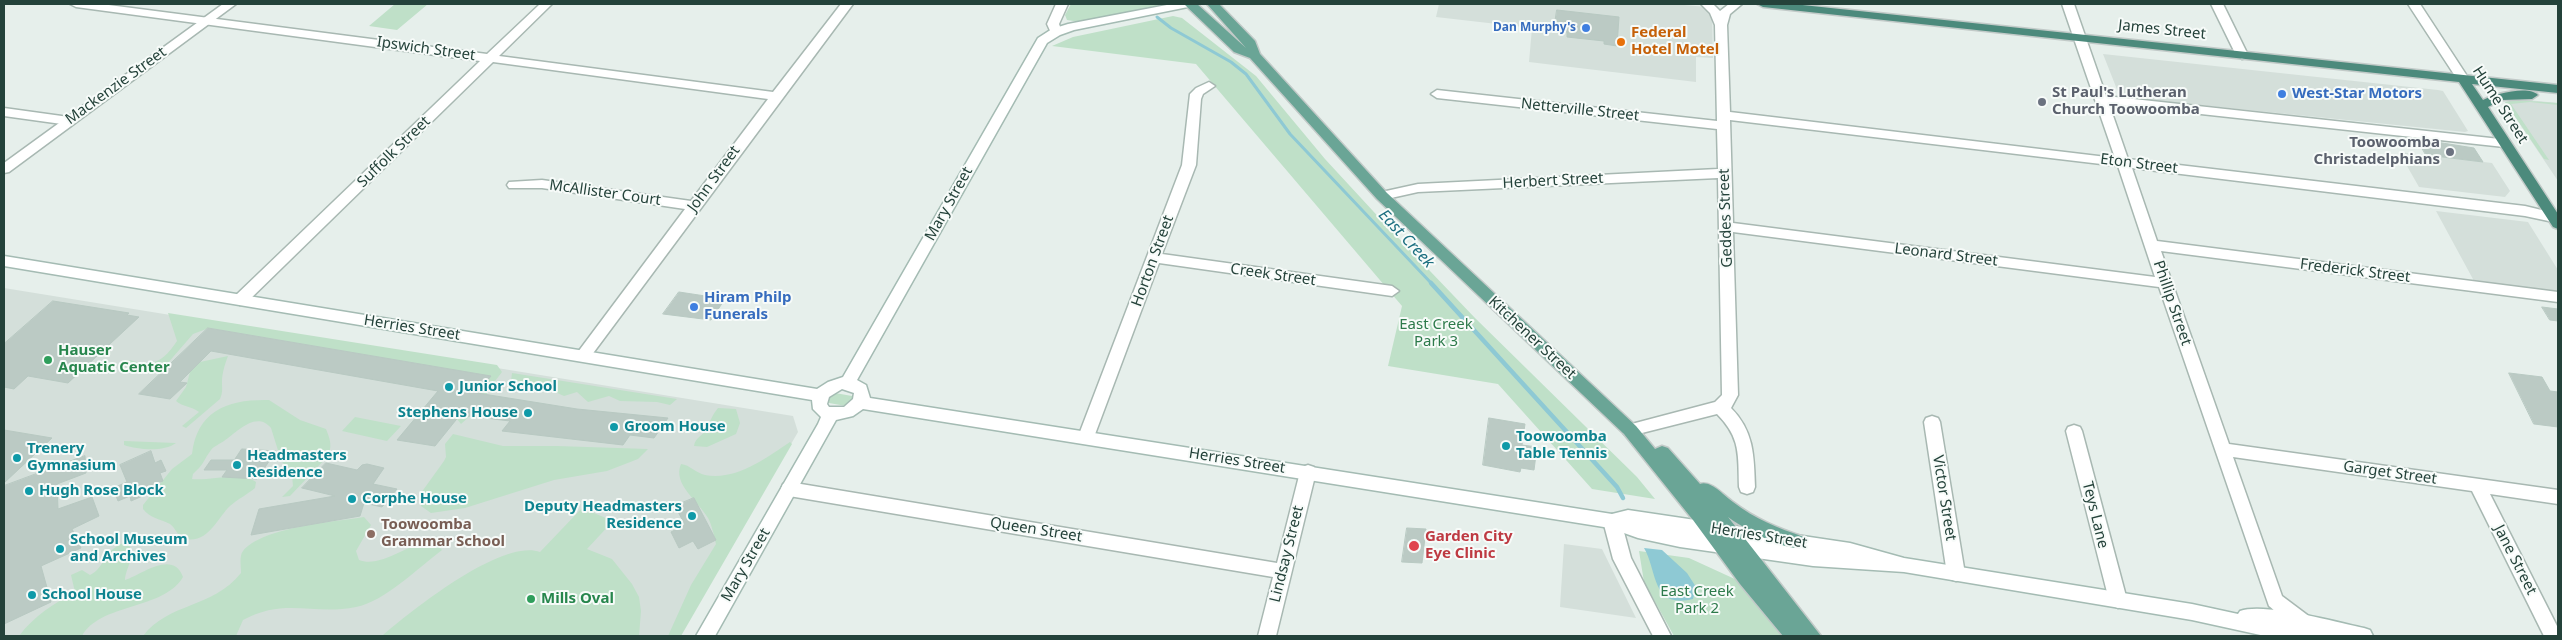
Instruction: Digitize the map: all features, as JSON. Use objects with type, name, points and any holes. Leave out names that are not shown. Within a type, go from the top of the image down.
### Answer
[{"type":"highway","name":"James Street","points":[[1763,4],[2558,89]]},
{"type":"highway","name":"Hume Street","points":[[2463,79],[2557,220]]},
{"type":"highway","points":[[2480,106],[2506,95],[2546,95],[2558,93]]},
{"type":"main road","name":"Kitchener Street","points":[[1189,4],[1238,49],[1254,55]]},
{"type":"main road","name":"Kitchener Street","points":[[1213,4],[1251,44],[1254,55],[1382,196],[1630,430],[1709,528],[1725,538]]},
{"type":"main road","points":[[1630,430],[1662,452],[1733,514],[1757,527],[1798,542]]},
{"type":"main road","name":"Kitchener Street","points":[[1662,452],[1725,538],[1746,579],[1794,636]]},
{"type":"main road","points":[[1744,550],[1793,615],[1812,636]]},
{"type":"street","name":"Ipswich Street","points":[[76,4],[776,96]]},
{"type":"street","name":"Mackenzie Street","points":[[4,170],[230,4]]},
{"type":"street","name":"Suffolk Street","points":[[240,300],[546,4]]},
{"type":"street","name":"John Street","points":[[583,356],[776,96],[847,4]]},
{"type":"street","points":[[1056,32],[1053,24],[1062,4]]},
{"type":"street","name":"Mary Street","points":[[848,383],[1042,41],[1056,32],[1189,4]]},
{"type":"street","name":"Geddes Street","points":[[1707,4],[1715,12],[1720,25],[1724,120],[1731,385],[1727,402],[1720,407]]},
{"type":"street","points":[[1720,25],[1724,13],[1736,4]]},
{"type":"street","name":"Phillip Street","points":[[2068,4],[2274,602]]},
{"type":"street","points":[[2217,4],[2242,55]]},
{"type":"street","name":"Hume Street","points":[[2414,4],[2463,79]]},
{"type":"street","name":"Horton Street","points":[[1086,437],[1189,165],[1192,148],[1193,100],[1200,90],[1209,86]]},
{"type":"street","name":"Netterville Street","points":[[1436,94],[1724,120]]},
{"type":"street","points":[[2101,99],[2504,143]]},
{"type":"street","points":[[4,112],[69,121]]},
{"type":"street","name":"Eton Street","points":[[1724,120],[2123,162],[2525,210],[2557,220]]},
{"type":"street","name":"Herbert Street","points":[[1382,196],[1418,188],[1725,173]]},
{"type":"street","name":"McAllister Court","points":[[514,185],[542,184],[695,206]]},
{"type":"street","name":"Leonard Street","points":[[1727,227],[2165,283]]},
{"type":"street","name":"Frederick Street","points":[[2152,245],[2558,297]]},
{"type":"street","name":"Creek Street","points":[[1155,258],[1392,291]]},
{"type":"street","name":"Herries Street","points":[[4,262],[821,396]]},
{"type":"street","points":[[848,383],[857,386],[862,392],[861,403],[847,413],[830,414],[821,409],[819,400],[821,396],[835,385],[848,383]]},
{"type":"street","name":"Herries Street","points":[[861,403],[1612,521],[1634,532],[1798,542],[1850,550],[1904,565],[2246,620],[2285,633],[2312,630],[2364,636]]},
{"type":"street","points":[[1630,430],[1720,407],[1741,428],[1745,439],[1747,487]]},
{"type":"street","name":"Mary Street","points":[[709,636],[826,425],[830,414]]},
{"type":"street","name":"Victor Street","points":[[1932,422],[1956,574]]},
{"type":"street","name":"Teys Lane","points":[[2074,431],[2118,600]]},
{"type":"street","name":"Garget Street","points":[[2222,449],[2558,497]]},
{"type":"street","name":"Lindsay Street","points":[[1268,636],[1308,472]]},
{"type":"street","name":"Jane Street","points":[[2477,484],[2553,636]]},
{"type":"street","name":"Queen Street","points":[[789,489],[1283,570]]},
{"type":"street","name":"Herries Street","points":[[1612,521],[1628,517],[1709,528]]},
{"type":"street","points":[[1612,521],[1622,559],[1662,636]]},
{"type":"street","name":"Herries Street","points":[[1725,538],[1744,550],[1865,565],[1904,565]]},
{"type":"street","points":[[2265,636],[2246,620],[2274,602],[2312,630]]},
{"type":"shaded area","name":"Federal Hotel Motel","points":[[1439,4],[1673,4],[1707,7],[1712,12],[1713,58],[1696,57],[1696,82],[1529,62],[1532,28],[1436,17]]},
{"type":"shaded area","name":"West-Star Motors","points":[[2103,54],[2443,91],[2468,131],[2120,97]]},
{"type":"shaded area","points":[[2527,100],[2558,103],[2558,181],[2505,102]]},
{"type":"shaded area","points":[[2399,152],[2492,163],[2510,191],[2505,197],[2419,187]]},
{"type":"shaded area","points":[[2436,211],[2528,222],[2558,270],[2558,293],[2474,281]]},
{"type":"shaded area","name":"Toowoomba Grammar School","points":[[4,288],[793,416],[798,432],[680,636],[4,636]]},
{"type":"shaded area","points":[[1564,544],[1602,549],[1636,618],[1560,607]]},
{"type":"green space","points":[[395,4],[428,4],[397,30],[369,26]]},
{"type":"green space","points":[[1071,4],[1165,4],[1080,22],[1067,20],[1065,15]]},
{"type":"green space","name":"East Creek Park 3","points":[[1173,16],[1182,18],[1256,76],[1325,159],[1385,224],[1475,318],[1637,477],[1655,499],[1592,489],[1498,384],[1388,366],[1402,306],[1196,64],[1052,46],[1073,37]]},
{"type":"green space","points":[[2514,100],[2558,103],[2558,105],[2530,102],[2511,104],[2549,160],[2544,159],[2505,102]]},
{"type":"green space","points":[[168,313],[497,365],[502,372],[489,389],[481,406],[461,424],[457,419],[490,376],[209,328],[193,334],[160,372],[153,374],[146,369],[119,366],[121,361],[125,360],[150,363],[156,362],[165,356],[177,341]]},
{"type":"green space","points":[[228,356],[223,372],[220,399],[186,428],[182,426],[199,412],[176,401],[186,387],[190,372],[200,362]]},
{"type":"green space","points":[[512,373],[677,399],[670,405],[657,402],[620,401],[609,396],[588,402],[577,392],[564,396],[537,384],[511,381]]},
{"type":"green space","points":[[835,393],[852,396],[854,400],[846,406],[829,403],[828,397]]},
{"type":"green space","points":[[254,400],[269,400],[300,420],[326,429],[330,440],[330,450],[327,457],[290,496],[282,497],[293,486],[292,476],[281,460],[271,428],[259,421],[246,425],[214,447],[193,474],[192,479],[242,477],[256,482],[255,488],[230,506],[207,533],[194,539],[183,538],[170,524],[152,516],[143,509],[143,505],[172,469],[192,454],[195,439],[208,417],[228,405]]},
{"type":"green space","points":[[718,408],[736,409],[740,423],[736,434],[707,447],[694,446],[697,439],[706,430]]},
{"type":"green space","points":[[355,417],[401,426],[387,441],[342,431]]},
{"type":"green space","points":[[453,434],[503,446],[648,449],[638,459],[607,471],[554,480],[465,508],[431,513],[421,506],[421,493],[444,461],[446,457],[445,444]]},
{"type":"green space","points":[[124,441],[176,443],[165,448],[151,449],[124,445]]},
{"type":"green space","points":[[790,442],[792,444],[681,636],[668,636],[691,585],[716,544],[708,518],[683,486],[679,471],[681,464],[705,475],[728,475],[750,467]]},
{"type":"green space","name":"Mills Oval","points":[[582,508],[613,521],[587,549],[612,559],[632,584],[639,597],[641,611],[639,636],[382,636],[435,595],[481,566],[503,556],[523,551],[540,552]]},
{"type":"green space","points":[[364,517],[371,525],[356,551],[359,560],[370,562],[381,560],[425,543],[434,544],[442,550],[401,583],[367,604],[341,609],[286,608],[258,613],[243,620],[236,636],[143,636],[153,625],[165,617],[204,600],[230,585],[241,573],[243,551],[266,536],[299,527]]},
{"type":"green space","points":[[123,543],[129,545],[131,550],[131,559],[125,580],[164,564],[172,565],[178,569],[183,577],[174,588],[162,596],[103,618],[91,625],[82,636],[19,636],[44,611],[75,592],[71,575],[82,570],[90,575],[95,572],[107,555]]},
{"type":"green space","name":"East Creek Park 2","points":[[1639,551],[1689,558],[1737,580],[1786,636],[1674,636],[1644,582]]},
{"type":"water","points":[[1644,548],[1662,550],[1687,573],[1696,587],[1693,599],[1679,601],[1670,599],[1663,594],[1658,586]]},
{"type":"building","name":"Dan Murphy's","points":[[1557,10],[1619,17],[1617,46],[1604,44],[1604,41],[1567,37],[1567,32],[1554,30]]},
{"type":"building","name":"Toowoomba Christadelphians","points":[[2417,139],[2474,148],[2483,162],[2426,155]]},
{"type":"building","name":"Hiram Philp Funerals","points":[[679,292],[725,299],[711,320],[663,314]]},
{"type":"building","name":"Hauser Aquatic Center","points":[[53,301],[129,313],[127,315],[139,317],[68,383],[28,376],[14,389],[4,387],[4,344]]},
{"type":"building","points":[[2542,307],[2558,309],[2558,321],[2550,320]]},
{"type":"building","name":"Junior School","points":[[208,328],[491,376],[477,393],[577,409],[668,418],[654,438],[630,435],[623,445],[502,431],[510,421],[460,415],[435,446],[397,440],[438,391],[211,351],[180,382],[187,383],[170,399],[139,394]]},
{"type":"building","points":[[2509,373],[2542,377],[2550,391],[2558,392],[2558,427],[2534,424]]},
{"type":"building","name":"Toowoomba Table Tennis","points":[[1489,418],[1525,424],[1522,445],[1537,447],[1534,470],[1521,468],[1520,472],[1483,465]]},
{"type":"building","name":"Trenery Gymnasium","points":[[4,430],[52,438],[4,483]]},
{"type":"building","name":"Headmasters Residence","points":[[242,449],[276,451],[257,479],[222,477],[227,470],[204,470],[211,460],[234,460]]},
{"type":"building","points":[[151,451],[155,463],[161,460],[166,471],[160,473],[163,481],[150,486],[152,492],[131,501],[130,496],[118,501],[113,488],[127,482],[120,465]]},
{"type":"building","points":[[85,456],[86,473],[57,484],[58,509],[92,497],[99,516],[72,529],[81,548],[41,566],[51,602],[4,624],[4,486]]},
{"type":"building","name":"Corphe House","points":[[326,463],[357,470],[362,465],[367,464],[384,468],[373,484],[397,489],[382,507],[364,503],[360,516],[251,535],[259,509],[335,496],[302,488]]},
{"type":"building","name":"Deputy Headmasters Residence","points":[[694,498],[716,540],[698,549],[693,541],[679,548],[671,532],[685,525],[675,506]]},
{"type":"building","name":"Garden City Eye Clinic","points":[[1407,528],[1426,529],[1422,563],[1402,562]]},
{"type":"waterway","name":"East Creek","points":[[1157,17],[1171,28],[1231,62],[1246,74],[1290,134],[1432,284]]},
{"type":"waterway","name":"East Creek","points":[[1431,283],[1617,487],[1623,498]]},
{"type":"place","name":"Dan Murphy's","points":[[1586,28]]},
{"type":"place","name":"Federal Hotel Motel","points":[[1621,42]]},
{"type":"place","name":"West-Star Motors","points":[[2282,94]]},
{"type":"place","name":"St Paul's Lutheran Church Toowoomba","points":[[2042,102]]},
{"type":"place","name":"Toowoomba Christadelphians","points":[[2450,152]]},
{"type":"place","name":"Hiram Philp Funerals","points":[[694,307]]},
{"type":"place","name":"Hauser Aquatic Center","points":[[48,360]]},
{"type":"place","name":"Junior School","points":[[449,387]]},
{"type":"place","name":"Stephens House","points":[[528,413]]},
{"type":"place","name":"Groom House","points":[[614,427]]},
{"type":"place","name":"Toowoomba Table Tennis","points":[[1506,446]]},
{"type":"place","name":"Trenery Gymnasium","points":[[17,458]]},
{"type":"place","name":"Headmasters Residence","points":[[237,465]]},
{"type":"place","name":"Hugh Rose Block","points":[[29,491]]},
{"type":"place","name":"Corphe House","points":[[352,499]]},
{"type":"place","name":"Deputy Headmasters Residence","points":[[692,516]]},
{"type":"place","name":"Toowoomba Grammar School","points":[[371,534]]},
{"type":"place","name":"Garden City Eye Clinic","points":[[1414,546]]},
{"type":"place","name":"School Museum and Archives","points":[[60,549]]},
{"type":"place","name":"School House","points":[[32,595]]},
{"type":"place","name":"Mills Oval","points":[[531,599]]}]
